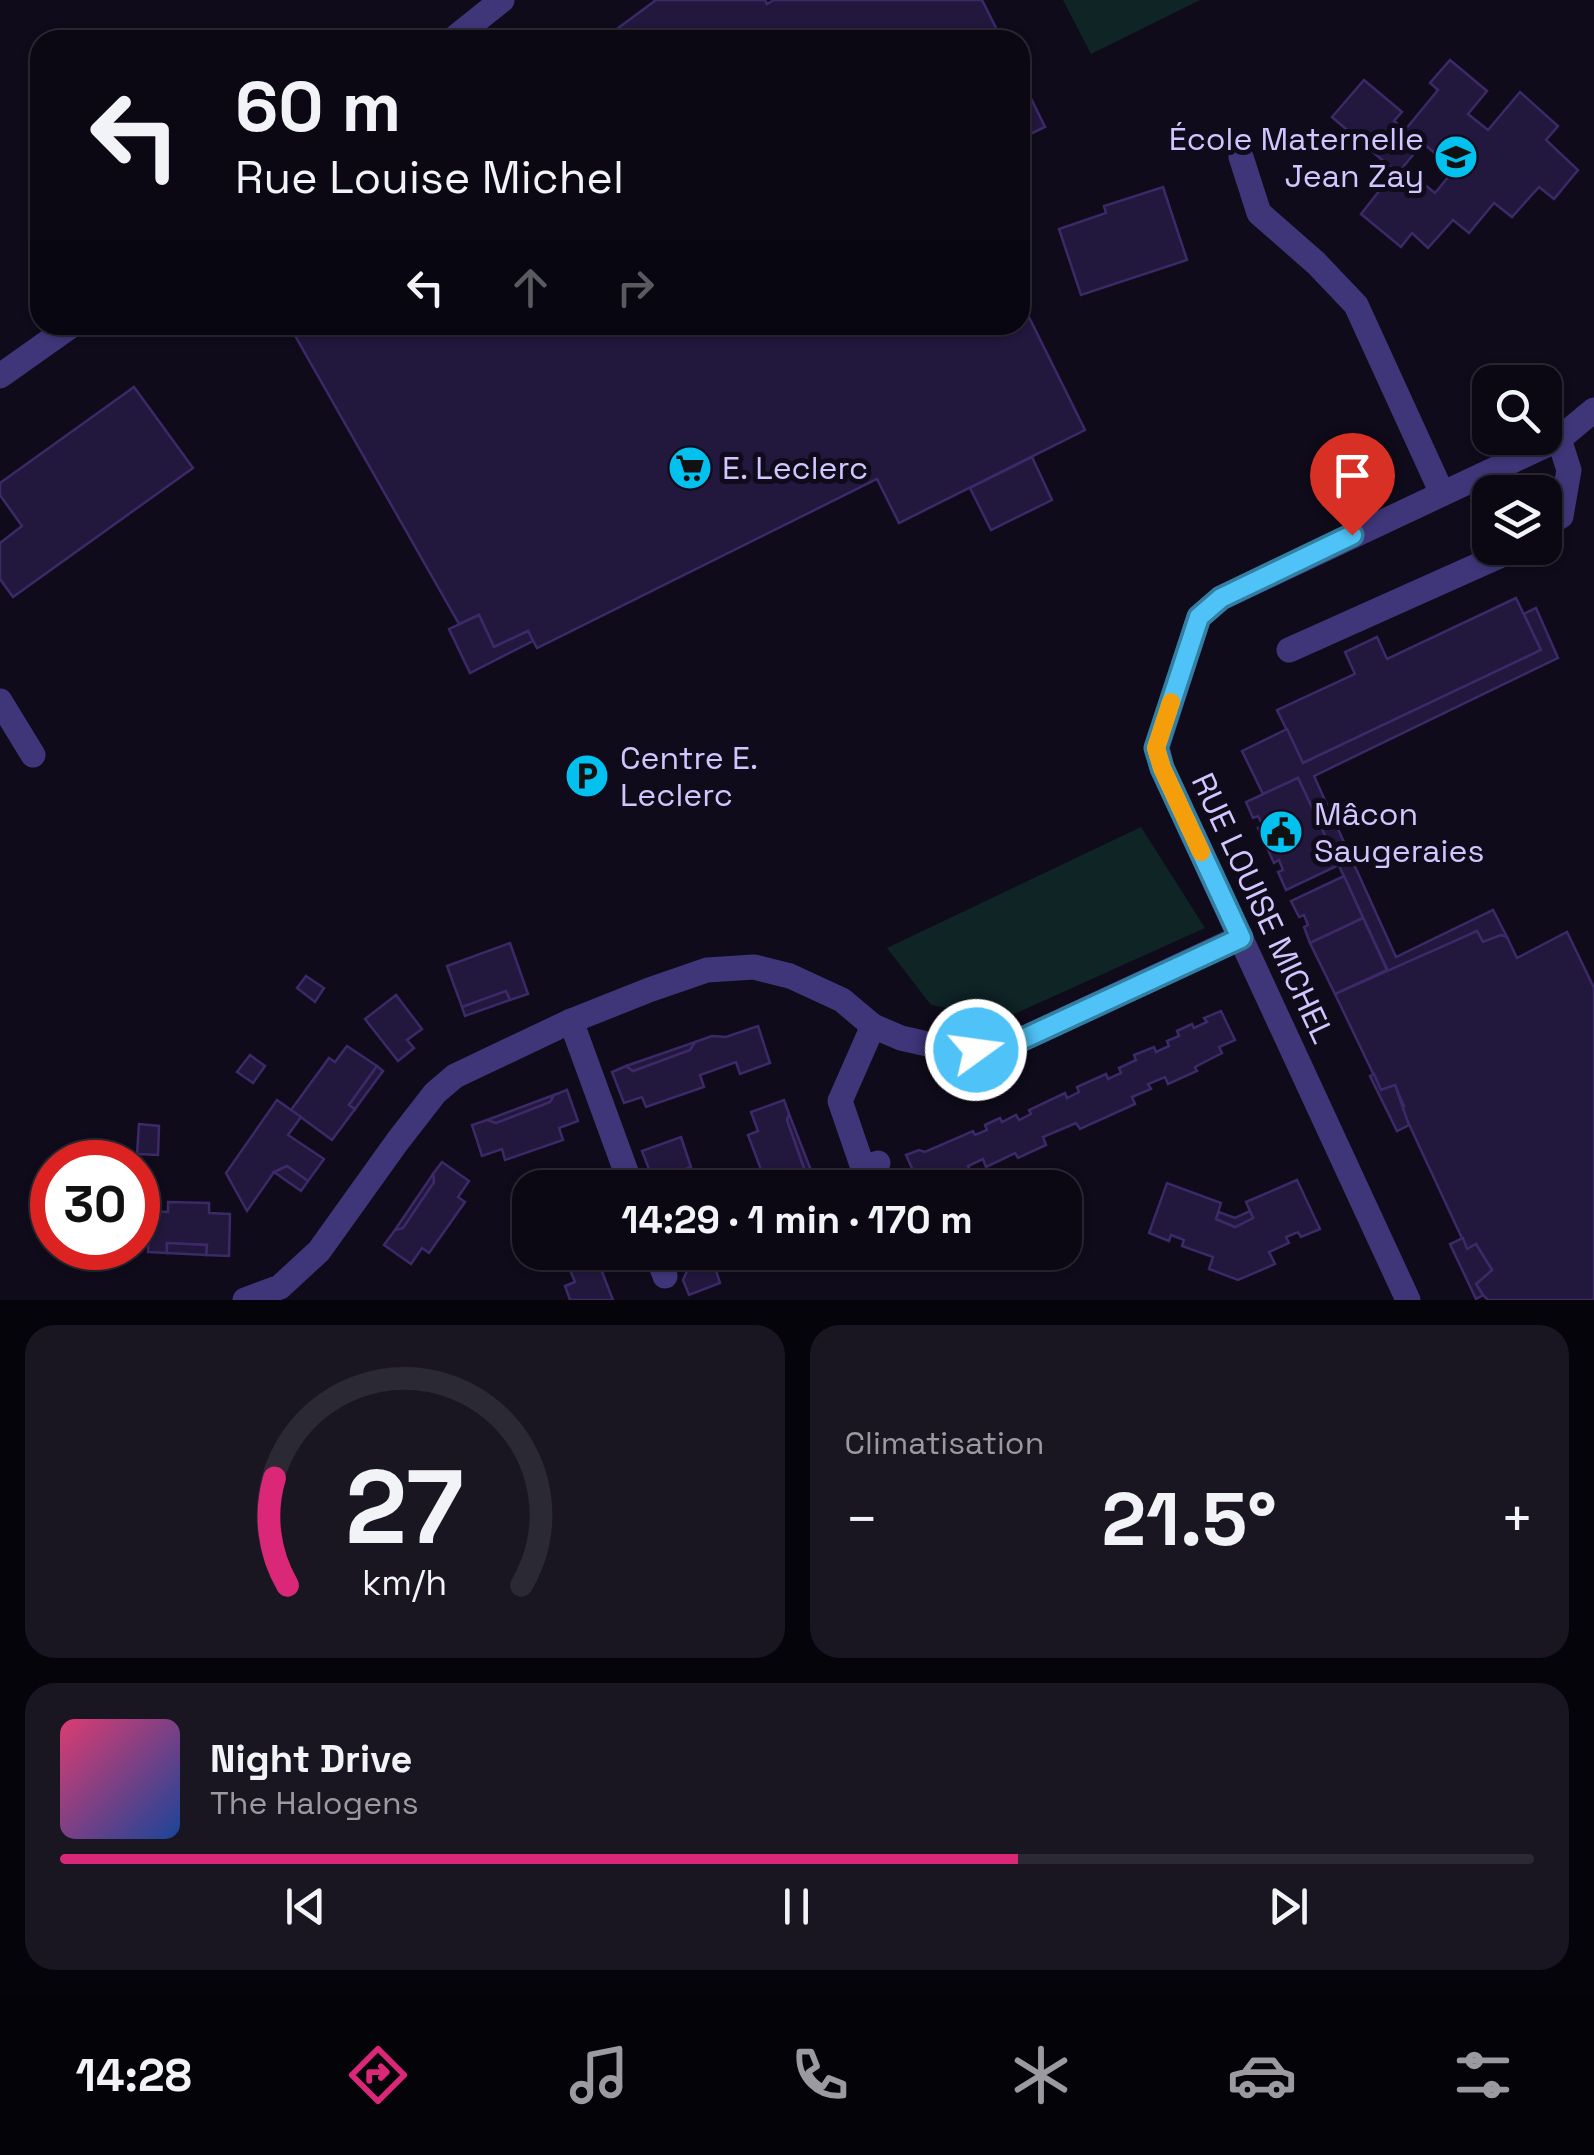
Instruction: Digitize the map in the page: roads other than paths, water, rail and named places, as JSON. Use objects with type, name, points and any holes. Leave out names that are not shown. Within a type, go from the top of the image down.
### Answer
[{"type":"street","points":[[464,30],[502,0]]},
{"type":"street","points":[[1241,157],[1260,213],[1356,305],[1441,492]]},
{"type":"street","points":[[0,376],[58,335]]},
{"type":"street","name":"RUE LOUISE MICHEL","points":[[1562,437],[1594,410]]},
{"type":"street","points":[[1562,448],[1569,470],[1562,510]]},
{"type":"street","name":"RUE LOUISE MICHEL","points":[[1408,1300],[1156,748],[1199,617],[1221,598],[1523,455]]},
{"type":"street","points":[[1289,650],[1479,565]]},
{"type":"street","points":[[0,701],[33,756]]},
{"type":"street","points":[[246,1300],[280,1287],[319,1252],[396,1142],[435,1093],[455,1076],[570,1021],[708,970],[754,967],[790,976],[842,1000],[872,1026],[901,1038],[954,1050],[999,1050],[1241,938]]},
{"type":"street","points":[[570,1021],[625,1170]]},
{"type":"street","points":[[872,1026],[840,1101],[862,1168],[878,1163]]},
{"type":"place","name":"École Maternelle Jean Zay","points":[[1456,157]]},
{"type":"place","name":"E. Leclerc","points":[[690,468]]},
{"type":"place","name":"Centre E. Leclerc","points":[[587,776]]},
{"type":"place","name":"Mâcon Saugeraies","points":[[1281,832]]}]
